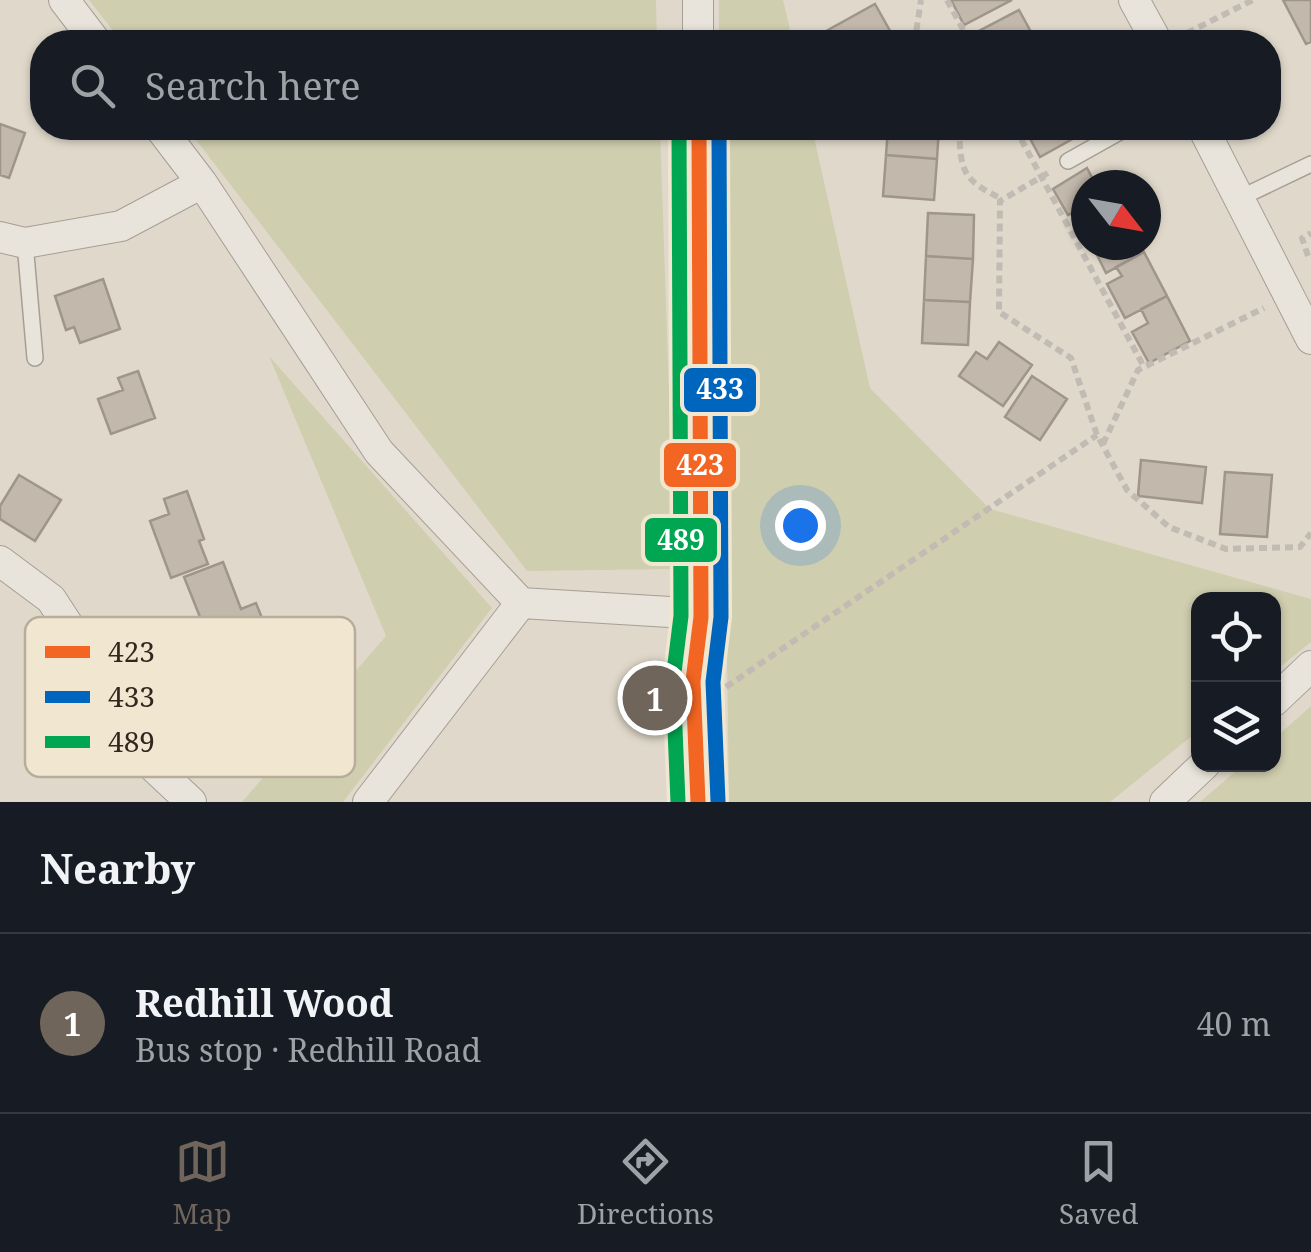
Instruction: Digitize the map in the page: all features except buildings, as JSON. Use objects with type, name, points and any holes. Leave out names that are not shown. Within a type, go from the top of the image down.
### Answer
[{"type":"street","points":[[64,0],[87,30]]},
{"type":"street","points":[[698,0],[698,30]]},
{"type":"street","points":[[1134,0],[1163,30]]},
{"type":"street","points":[[169,140],[202,183],[380,452],[522,603],[670,612],[701,618]]},
{"type":"street","points":[[698,802],[694,708],[701,618],[699,140]]},
{"type":"street","points":[[1209,140],[1311,339]]},
{"type":"street","points":[[13,240],[121,226],[202,183]]},
{"type":"street","points":[[0,561],[51,599],[63,617]]},
{"type":"street","points":[[368,802],[522,603]]},
{"type":"street","points":[[1281,694],[1311,666]]},
{"type":"street","points":[[1165,802],[1197,772]]},
{"type":"street","points":[[164,777],[191,802]]},
{"type":"lane","points":[[1068,161],[1106,140]]},
{"type":"lane","points":[[1240,198],[1311,164]]},
{"type":"lane","points":[[13,240],[35,358]]},
{"type":"path","points":[[916,30],[921,0]]},
{"type":"path","points":[[947,0],[963,30]]},
{"type":"path","points":[[1188,30],[1253,0]]},
{"type":"path","points":[[960,140],[961,168],[974,186],[1004,200]]},
{"type":"path","points":[[1022,140],[1144,367]]},
{"type":"path","points":[[1068,161],[1000,201],[999,312],[1071,358],[1097,435],[1127,490],[1169,527],[1226,548],[1300,546],[1311,533]]},
{"type":"path","points":[[1103,446],[1138,370],[1289,295]]},
{"type":"path","points":[[694,708],[1097,435]]},
{"type":"green space","points":[[89,0],[656,0],[657,30],[113,30]]},
{"type":"green space","points":[[719,0],[783,0],[790,30],[719,30]]},
{"type":"green space","points":[[196,140],[660,140],[675,569],[527,571]]},
{"type":"green space","points":[[720,140],[815,140],[870,388],[990,509],[1311,599],[1311,642],[1281,666],[1281,592],[1191,592],[1191,737],[1110,802],[729,802]]},
{"type":"green space","points":[[269,356],[492,608],[343,802],[242,802],[264,777],[355,777],[355,672],[386,636]]},
{"type":"green space","points":[[1311,706],[1311,802],[1200,802],[1235,772],[1281,772],[1281,733]]},
{"type":"transit line","name":"489","points":[[678,802],[673,680],[681,616],[679,140]]},
{"type":"transit line","name":"423","points":[[698,802],[693,681],[701,617],[699,140]]},
{"type":"transit line","name":"433","points":[[718,801],[713,682],[721,617],[719,140]]},
{"type":"place","name":"Redhill Wood","points":[[655,698]]}]
